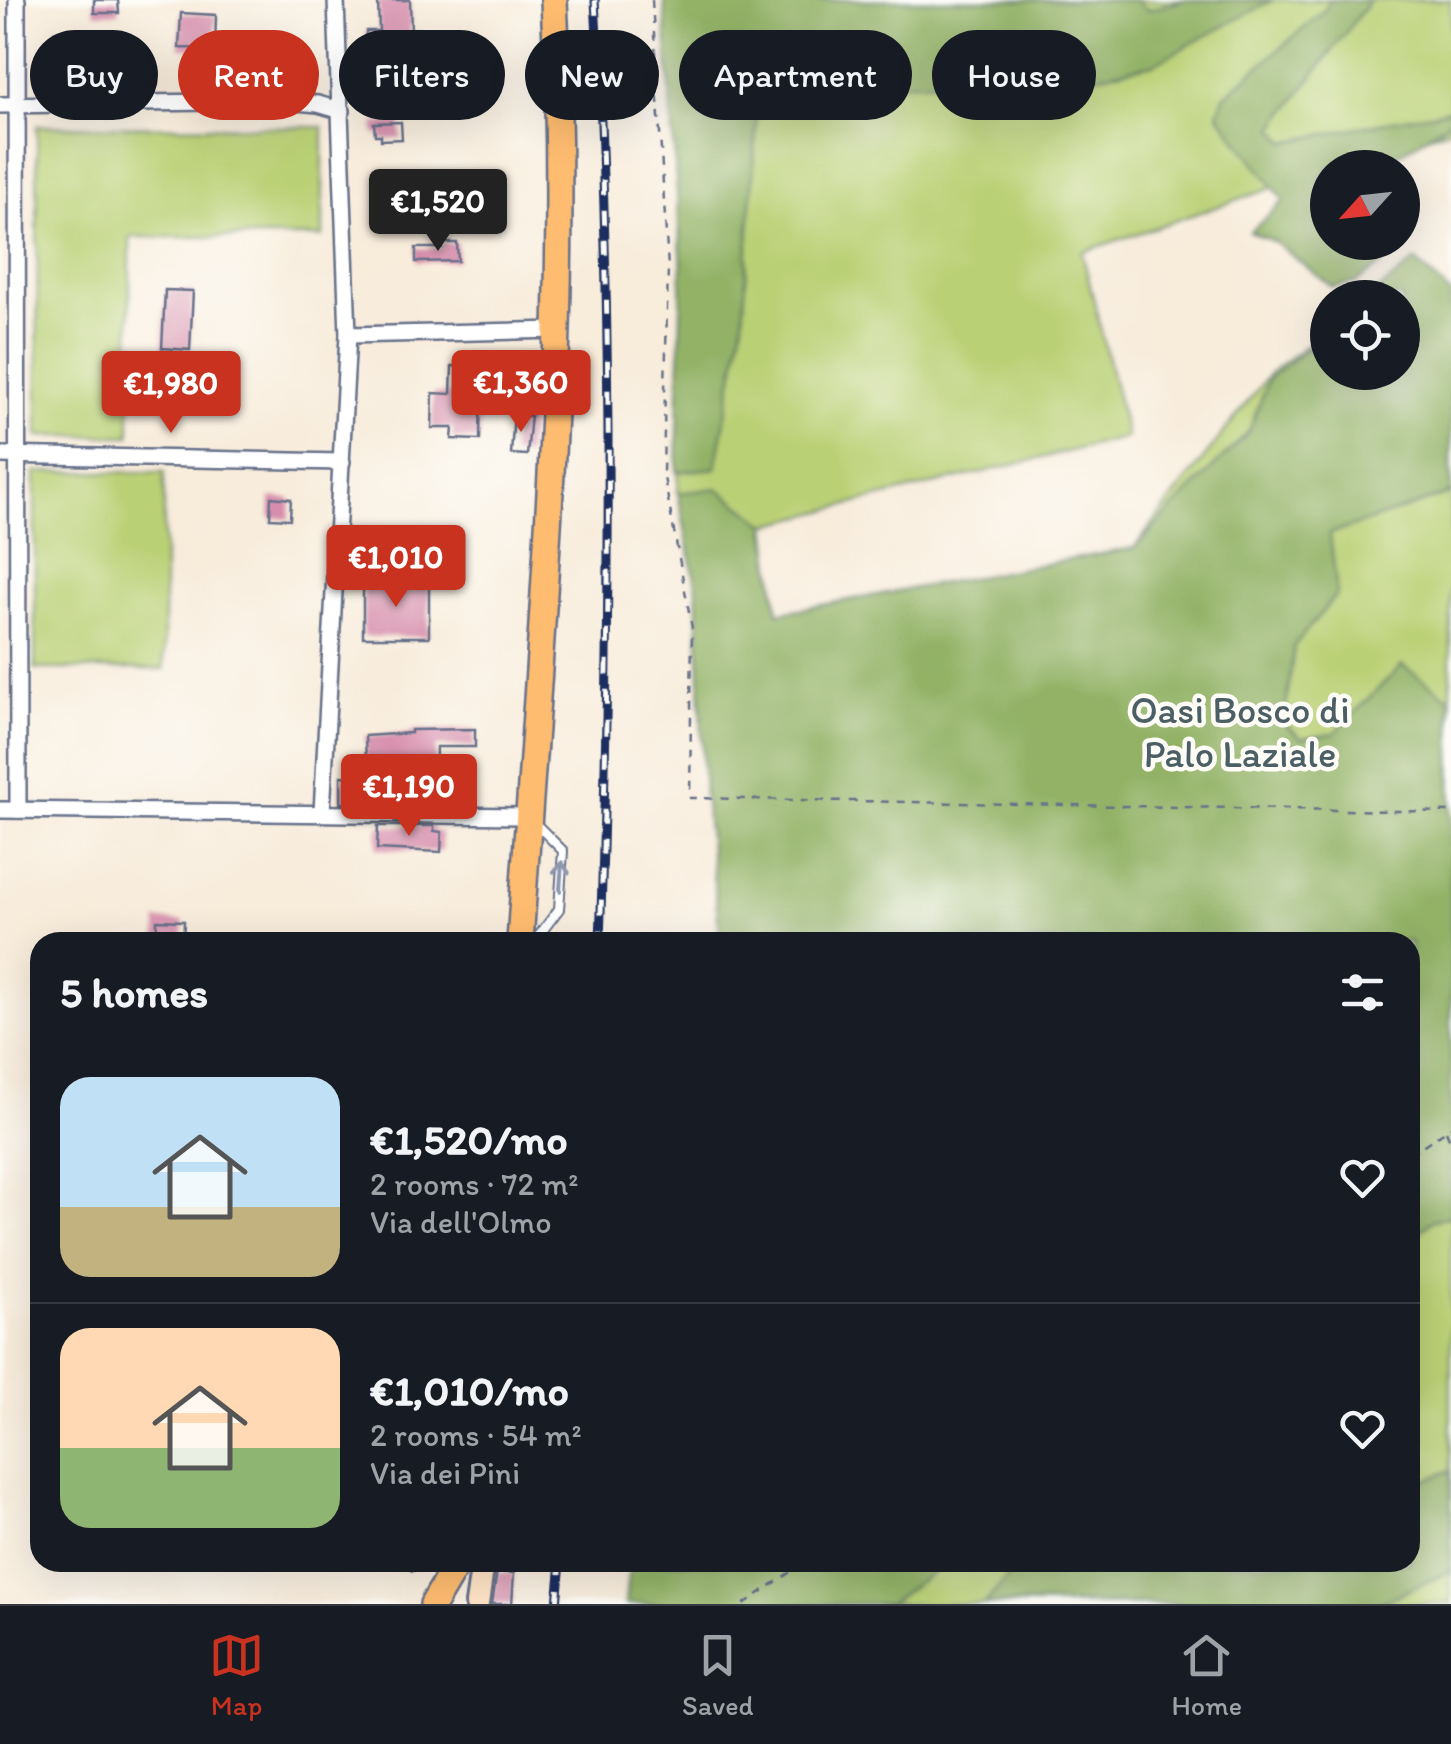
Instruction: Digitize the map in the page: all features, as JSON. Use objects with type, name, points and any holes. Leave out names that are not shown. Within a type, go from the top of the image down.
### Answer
[{"type":"main road","points":[[521,932],[553,461],[558,330],[560,146],[554,0]]},
{"type":"main road","points":[[433,1604],[452,1572]]},
{"type":"main road","points":[[444,1604],[454,1572]]},
{"type":"street","points":[[18,0],[8,105],[19,454],[18,810]]},
{"type":"street","points":[[336,0],[339,56]]},
{"type":"street","points":[[8,105],[284,101],[339,110]]},
{"type":"street","points":[[322,812],[348,335],[342,120]]},
{"type":"street","points":[[348,335],[558,330]]},
{"type":"street","points":[[0,455],[342,462]]},
{"type":"street","points":[[0,810],[528,816]]},
{"type":"street","points":[[477,1604],[482,1572]]},
{"type":"lane","points":[[528,816],[562,851],[558,909],[541,932]]},
{"type":"path","points":[[652,0],[668,268],[663,472],[692,628],[690,798],[1451,812]]},
{"type":"path","points":[[1420,1147],[1451,1127]]},
{"type":"path","points":[[1446,1130],[1451,1144]]},
{"type":"path","points":[[744,1604],[790,1572]]},
{"type":"green space","name":"Oasi Bosco di Palo Laziale","points":[[664,0],[1451,0],[1451,128],[1386,150],[1310,150],[1310,175],[1082,252],[1127,437],[767,525],[778,613],[1134,548],[1271,372],[1310,343],[1310,390],[1420,390],[1420,297],[1451,296],[1451,1604],[625,1604],[630,1572],[1420,1572],[1420,932],[720,932],[704,795],[697,589],[678,493],[682,266]]},
{"type":"green space","points":[[664,0],[1136,0],[1147,10],[1185,0],[1273,0],[1153,64],[1096,76],[1096,30],[932,30],[932,82],[912,82],[912,30],[679,30],[679,120],[757,120],[743,323],[716,468],[677,472],[682,266]]},
{"type":"green space","points":[[1328,0],[1370,0],[1274,128],[1286,142],[1451,109],[1451,120],[1406,150],[1310,150],[1310,260],[1388,260],[1359,280],[1323,280],[1275,242],[1250,232],[1284,201],[1218,114],[1224,96],[1325,10]]},
{"type":"green space","points":[[37,126],[323,127],[323,237],[130,237],[130,436],[38,436]]},
{"type":"green space","points":[[1415,261],[1451,294],[1451,493],[1330,534],[1337,594],[1294,646],[1284,723],[1301,738],[1334,733],[1402,665],[1451,699],[1451,1216],[1431,1221],[1420,1232],[1420,932],[720,932],[704,795],[697,589],[678,493],[717,488],[766,524],[778,613],[1134,548],[1249,431],[1269,378],[1310,345],[1310,390],[1420,390],[1420,280],[1391,280]]},
{"type":"green space","points":[[35,472],[164,472],[164,669],[35,669]]},
{"type":"green space","points":[[1451,1470],[1451,1571],[1378,1604],[984,1604],[1012,1572],[1420,1572],[1420,1482]]},
{"type":"green space","points":[[933,1572],[888,1604],[625,1604],[628,1575]]},
{"type":"building","points":[[94,0],[118,0],[119,13],[94,13]]},
{"type":"building","points":[[378,0],[410,0],[411,30],[379,30]]},
{"type":"building","points":[[181,13],[216,15],[216,30],[180,30]]},
{"type":"building","points":[[401,122],[402,139],[381,140],[381,135],[375,135],[374,123]]},
{"type":"building","points":[[442,243],[457,243],[458,261],[416,262],[416,248],[442,248]]},
{"type":"building","points":[[165,290],[193,291],[190,350],[162,348]]},
{"type":"building","points":[[492,360],[508,360],[507,388],[481,387],[480,440],[452,439],[453,428],[432,428],[433,393],[451,394],[452,366],[492,367]]},
{"type":"building","points":[[514,414],[531,416],[527,455],[511,454]]},
{"type":"building","points":[[271,497],[291,499],[290,519],[270,518]]},
{"type":"building","points":[[363,582],[429,583],[429,637],[363,637]]},
{"type":"building","points":[[475,729],[475,747],[436,747],[435,804],[341,803],[341,776],[351,777],[352,763],[366,763],[365,736],[411,730]]},
{"type":"building","points":[[378,826],[434,826],[434,831],[442,832],[441,852],[377,849]]},
{"type":"building","points":[[157,920],[184,921],[183,932],[156,932]]},
{"type":"building","points":[[497,1572],[514,1573],[512,1604],[492,1604]]},
{"type":"railway","points":[[595,0],[605,236],[608,471],[600,932]]},
{"type":"railway","points":[[557,1604],[560,1572]]}]
